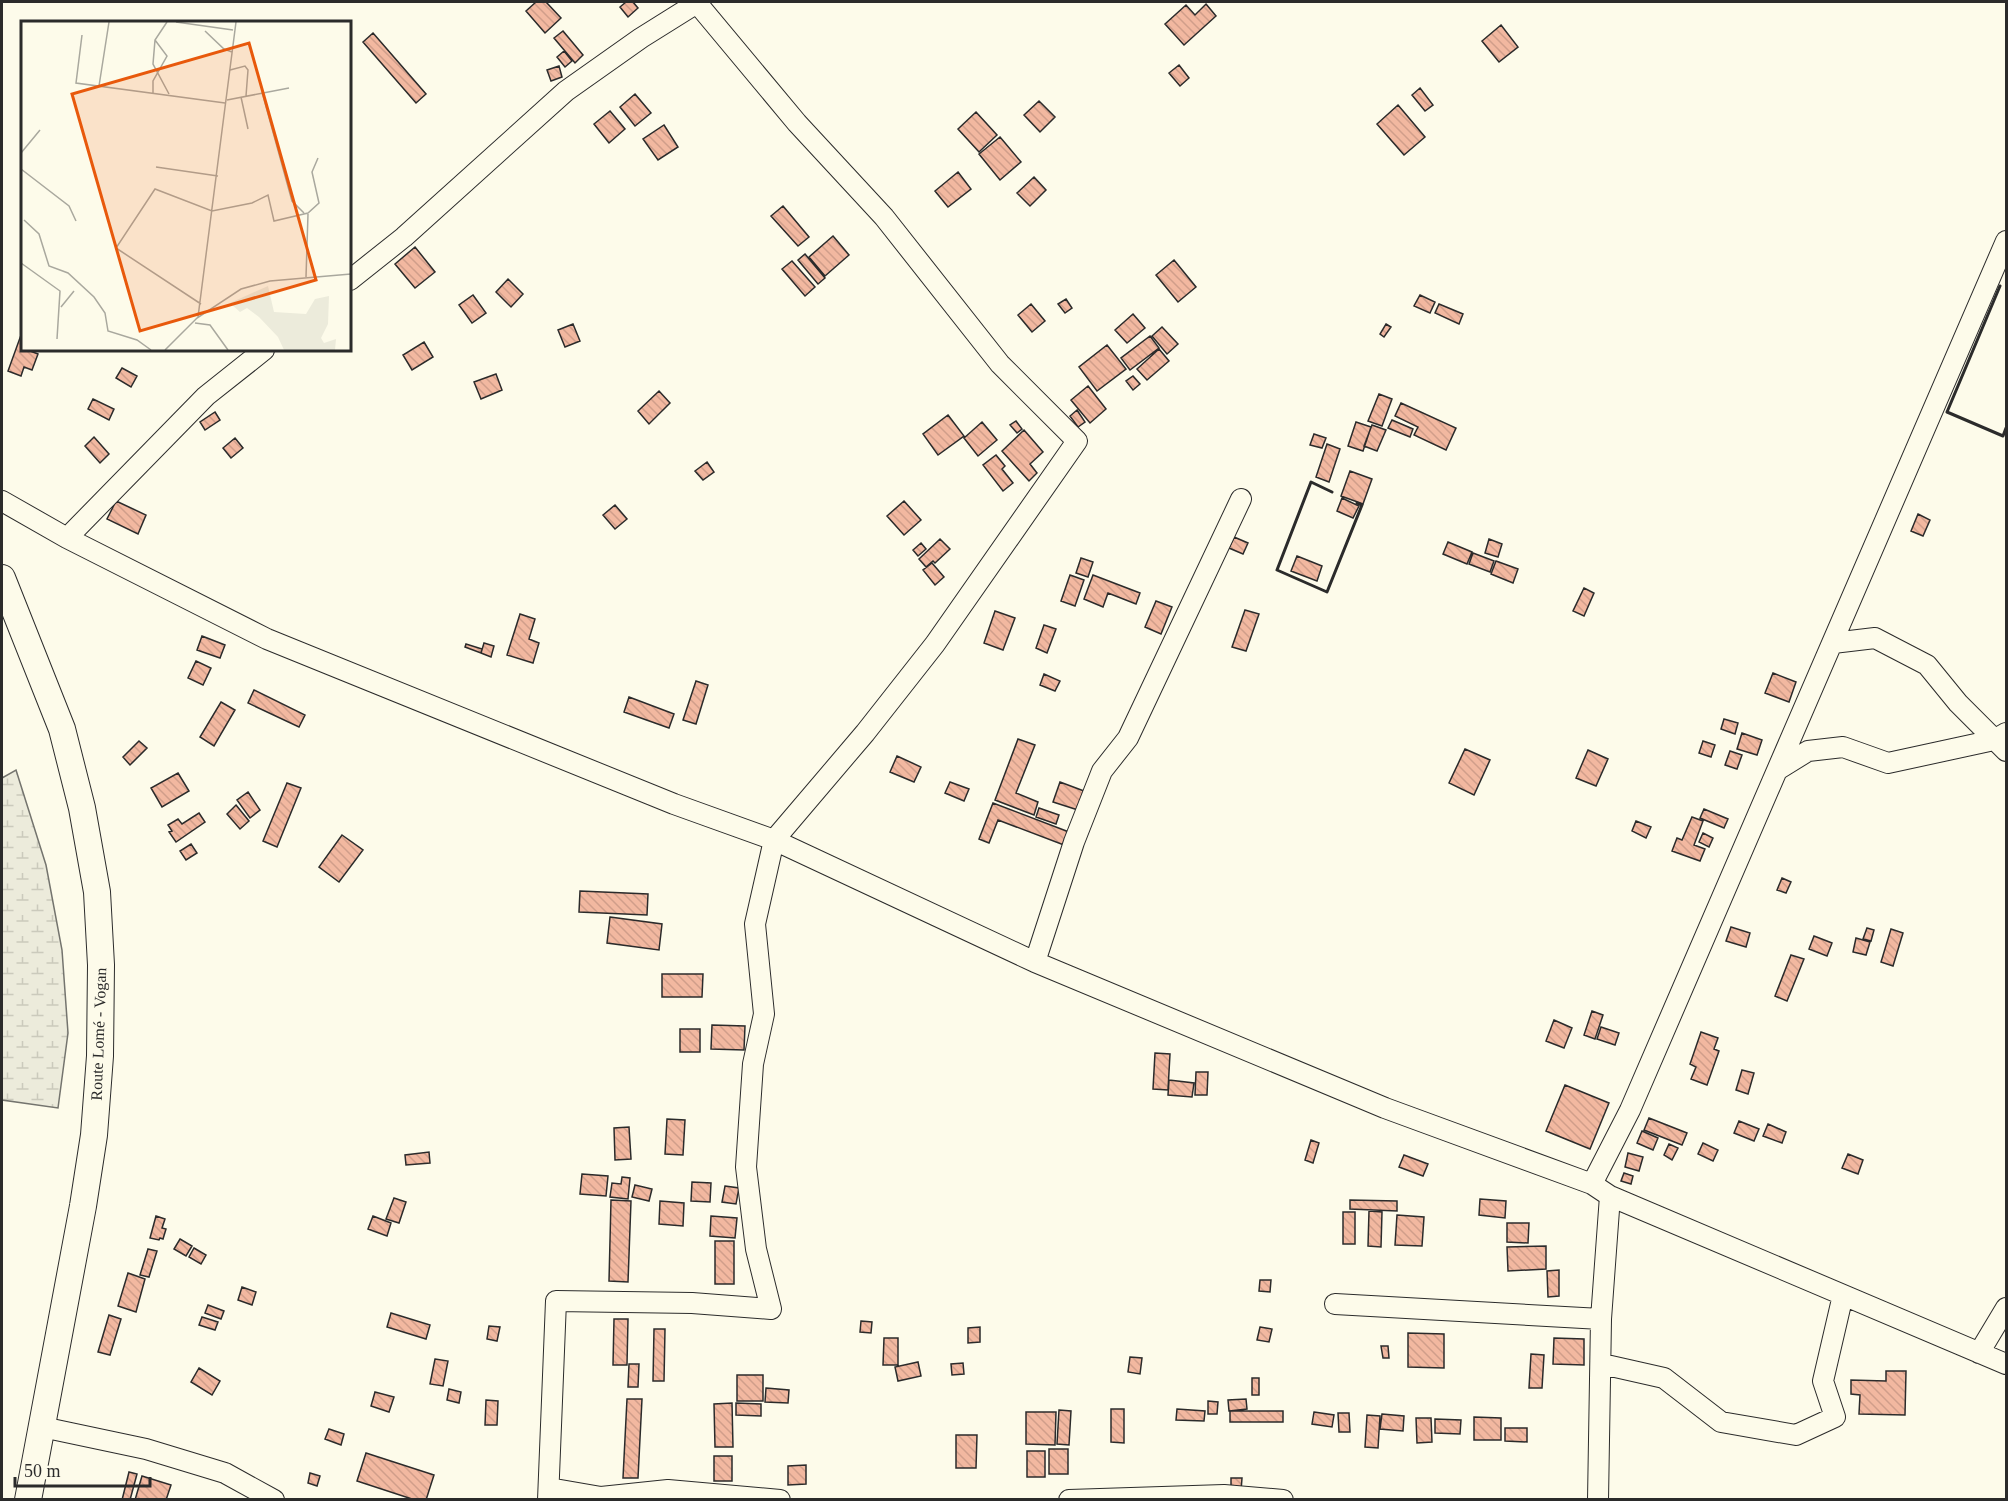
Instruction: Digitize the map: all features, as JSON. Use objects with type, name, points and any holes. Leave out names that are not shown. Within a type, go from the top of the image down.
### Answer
[{"type":"main road","name":"Route Lomé - Vogan","points":[[2,578],[62,729],[71,763],[82,808],[97,892],[101,964],[100,1056],[94,1135],[84,1206],[28,1500]]},
{"type":"street","points":[[351,279],[404,237],[566,91],[697,3],[797,123],[884,217],[1000,363],[1077,441],[935,644],[865,733],[774,840],[755,924],[764,1014],[753,1064],[746,1167],[756,1249],[771,1309],[692,1303],[556,1301],[549,1494],[600,1498],[668,1490],[780,1500]]},
{"type":"street","points":[[1592,1184],[1630,1110],[2007,241]]},
{"type":"street","points":[[67,538],[206,396],[263,351]]},
{"type":"street","points":[[1035,962],[1074,842],[1102,771],[1128,738],[1241,499]]},
{"type":"street","points":[[2,501],[67,538],[267,639],[674,804],[774,840],[1035,962],[1385,1108],[1592,1184],[1610,1196],[2007,1364]]},
{"type":"street","points":[[1833,643],[1875,638],[1927,665],[1958,704],[2002,742]]},
{"type":"street","points":[[1779,769],[1808,751],[1843,747],[1888,763],[2002,742]]},
{"type":"street","points":[[1587,1500],[1598,1499],[1601,1319],[1610,1196]]},
{"type":"street","points":[[1602,1364],[1664,1378],[1721,1422],[1796,1435],[1835,1417],[1823,1381],[1843,1294]]},
{"type":"street","points":[[1335,1304],[1601,1319]]},
{"type":"street","points":[[1979,1353],[2007,1308]]},
{"type":"street","points":[[42,1427],[146,1449],[225,1473],[274,1500]]},
{"type":"street","points":[[1069,1500],[1096,1497],[1224,1495],[1282,1500]]},
{"type":"green space","points":[[16,770],[46,865],[62,950],[68,1033],[58,1108],[2,1100],[2,778]]},
{"type":"building","points":[[536,2],[546,2],[561,18],[545,33],[526,11]]},
{"type":"building","points":[[626,2],[633,2],[638,8],[628,17],[620,7]]},
{"type":"building","points":[[1206,4],[1216,16],[1184,45],[1165,24],[1186,5],[1195,15]]},
{"type":"building","points":[[1501,25],[1518,47],[1499,62],[1482,41]]},
{"type":"building","points":[[563,31],[583,55],[575,63],[554,38]]},
{"type":"building","points":[[373,33],[426,94],[416,103],[363,42]]},
{"type":"building","points":[[564,51],[572,61],[565,67],[557,57]]},
{"type":"building","points":[[1179,65],[1189,78],[1180,86],[1169,73]]},
{"type":"building","points":[[559,66],[562,77],[551,81],[547,70]]},
{"type":"building","points":[[1420,88],[1433,105],[1425,111],[1412,95]]},
{"type":"building","points":[[635,94],[651,113],[635,126],[620,107]]},
{"type":"building","points":[[1039,101],[1055,117],[1040,132],[1024,115]]},
{"type":"building","points":[[1398,105],[1425,137],[1404,155],[1377,124]]},
{"type":"building","points":[[610,111],[625,129],[609,143],[594,124]]},
{"type":"building","points":[[976,112],[997,135],[979,152],[958,129]]},
{"type":"building","points":[[664,125],[678,147],[658,160],[643,139]]},
{"type":"building","points":[[1000,137],[1021,162],[1000,180],[979,154]]},
{"type":"building","points":[[958,172],[971,189],[948,207],[935,191]]},
{"type":"building","points":[[1034,177],[1046,190],[1030,206],[1017,193]]},
{"type":"building","points":[[783,206],[809,237],[798,246],[771,216]]},
{"type":"building","points":[[833,236],[849,255],[825,276],[809,257]]},
{"type":"building","points":[[415,247],[435,272],[415,288],[395,264]]},
{"type":"building","points":[[805,254],[825,278],[818,284],[798,260]]},
{"type":"building","points":[[1174,260],[1196,287],[1178,302],[1156,275]]},
{"type":"building","points":[[792,261],[815,287],[805,296],[782,269]]},
{"type":"building","points":[[508,279],[523,294],[511,307],[496,292]]},
{"type":"building","points":[[473,295],[486,313],[472,323],[459,305]]},
{"type":"building","points":[[1420,295],[1435,302],[1430,313],[1414,306]]},
{"type":"building","points":[[1066,299],[1072,308],[1065,313],[1058,304]]},
{"type":"building","points":[[1031,304],[1045,321],[1032,332],[1018,315]]},
{"type":"building","points":[[1439,304],[1463,314],[1459,324],[1435,313]]},
{"type":"building","points":[[1133,314],[1145,328],[1127,343],[1115,330]]},
{"type":"building","points":[[573,324],[580,341],[565,347],[558,330]]},
{"type":"building","points":[[1386,324],[1391,327],[1384,337],[1380,334]]},
{"type":"building","points":[[1162,327],[1178,344],[1167,354],[1152,336]]},
{"type":"building","points":[[21,335],[21,351],[38,354],[32,370],[24,367],[21,376],[8,371]]},
{"type":"building","points":[[1150,336],[1159,348],[1130,370],[1121,358]]},
{"type":"building","points":[[424,342],[433,357],[412,370],[403,355]]},
{"type":"building","points":[[1107,345],[1126,369],[1097,391],[1079,367]]},
{"type":"building","points":[[1159,349],[1169,361],[1147,380],[1137,369]]},
{"type":"building","points":[[122,368],[137,376],[131,387],[116,378]]},
{"type":"building","points":[[496,374],[502,390],[481,399],[474,382]]},
{"type":"building","points":[[1133,376],[1140,384],[1133,390],[1126,381]]},
{"type":"building","points":[[1088,386],[1106,409],[1090,423],[1071,400]]},
{"type":"building","points":[[659,391],[670,403],[649,424],[638,411]]},
{"type":"building","points":[[1379,394],[1392,399],[1382,426],[1368,421]]},
{"type":"building","points":[[93,399],[114,409],[109,420],[88,409]]},
{"type":"building","points":[[1401,403],[1456,428],[1446,450],[1414,435],[1418,427],[1395,416]]},
{"type":"building","points":[[1077,410],[1085,422],[1078,427],[1070,416]]},
{"type":"building","points":[[215,412],[220,420],[205,430],[200,422]]},
{"type":"building","points":[[948,415],[964,436],[938,455],[923,434]]},
{"type":"building","points":[[1392,420],[1413,429],[1410,437],[1388,428]]},
{"type":"building","points":[[1016,421],[1022,429],[1017,433],[1010,425]]},
{"type":"building","points":[[982,422],[997,440],[978,456],[964,438]]},
{"type":"building","points":[[1356,422],[1371,427],[1363,451],[1348,446]]},
{"type":"building","points":[[1372,425],[1386,430],[1377,451],[1364,446]]},
{"type":"building","points":[[1024,430],[1043,452],[1030,464],[1037,473],[1029,481],[1002,451]]},
{"type":"building","points":[[1314,434],[1326,438],[1322,448],[1310,445]]},
{"type":"building","points":[[94,437],[109,454],[100,463],[85,446]]},
{"type":"building","points":[[235,438],[243,448],[231,458],[223,448]]},
{"type":"building","points":[[1327,444],[1340,449],[1329,482],[1316,477]]},
{"type":"building","points":[[996,455],[1005,466],[1002,469],[1013,483],[1003,491],[983,465]]},
{"type":"building","points":[[707,462],[714,472],[703,480],[695,471]]},
{"type":"building","points":[[1350,471],[1372,479],[1363,504],[1341,496]]},
{"type":"building","points":[[1342,498],[1359,506],[1353,518],[1337,511]]},
{"type":"building","points":[[116,501],[146,515],[138,534],[107,519]]},
{"type":"building","points":[[904,501],[921,520],[904,535],[887,516]]},
{"type":"building","points":[[615,505],[627,519],[615,529],[603,515]]},
{"type":"building","points":[[1918,514],[1930,520],[1923,536],[1911,531]]},
{"type":"building","points":[[1234,537],[1248,543],[1243,554],[1229,548]]},
{"type":"building","points":[[940,539],[950,549],[935,563],[933,561],[926,567],[919,559]]},
{"type":"building","points":[[1489,539],[1502,544],[1498,557],[1485,553]]},
{"type":"building","points":[[1448,542],[1472,552],[1467,564],[1443,554]]},
{"type":"building","points":[[921,543],[926,549],[918,556],[913,550]]},
{"type":"building","points":[[1473,553],[1494,561],[1490,572],[1469,564]]},
{"type":"building","points":[[1297,556],[1322,566],[1317,581],[1291,571]]},
{"type":"building","points":[[1081,558],[1093,562],[1088,577],[1076,573]]},
{"type":"building","points":[[1496,561],[1518,569],[1513,583],[1491,574]]},
{"type":"building","points":[[932,563],[944,577],[935,585],[923,570]]},
{"type":"building","points":[[1070,575],[1084,580],[1075,606],[1061,601]]},
{"type":"building","points":[[1093,575],[1140,593],[1136,604],[1108,593],[1103,607],[1084,599]]},
{"type":"building","points":[[1584,588],[1594,593],[1584,616],[1573,611]]},
{"type":"building","points":[[1156,601],[1172,607],[1161,634],[1145,627]]},
{"type":"building","points":[[1245,610],[1259,614],[1246,651],[1232,647]]},
{"type":"building","points":[[995,611],[1015,618],[1003,650],[984,643]]},
{"type":"building","points":[[520,614],[535,619],[529,639],[539,643],[533,663],[507,655]]},
{"type":"building","points":[[1044,625],[1056,629],[1047,653],[1036,648]]},
{"type":"building","points":[[202,636],[225,645],[220,658],[197,650]]},
{"type":"building","points":[[484,643],[494,646],[491,657],[481,653]]},
{"type":"building","points":[[466,644],[482,649],[481,653],[465,647]]},
{"type":"building","points":[[196,661],[211,668],[203,685],[188,678]]},
{"type":"building","points":[[1773,673],[1796,682],[1789,702],[1765,693]]},
{"type":"building","points":[[1044,674],[1060,681],[1055,691],[1040,685]]},
{"type":"building","points":[[696,681],[708,685],[696,724],[683,720]]},
{"type":"building","points":[[254,690],[305,715],[299,727],[248,703]]},
{"type":"building","points":[[629,697],[674,714],[669,728],[624,712]]},
{"type":"building","points":[[221,702],[235,710],[214,746],[200,737]]},
{"type":"building","points":[[1724,719],[1738,723],[1735,734],[1721,729]]},
{"type":"building","points":[[1742,733],[1762,740],[1757,755],[1737,749]]},
{"type":"building","points":[[1018,739],[1035,745],[1016,793],[1038,802],[1034,815],[995,800]]},
{"type":"building","points":[[139,741],[147,748],[130,765],[123,757]]},
{"type":"building","points":[[1703,741],[1715,745],[1711,757],[1699,753]]},
{"type":"building","points":[[1465,749],[1490,760],[1474,795],[1449,783]]},
{"type":"building","points":[[1588,750],[1608,759],[1596,786],[1576,778]]},
{"type":"building","points":[[1730,751],[1742,755],[1737,769],[1725,765]]},
{"type":"building","points":[[897,756],[921,767],[914,782],[890,772]]},
{"type":"building","points":[[178,773],[189,791],[162,807],[151,788]]},
{"type":"building","points":[[950,782],[969,789],[964,801],[945,793]]},
{"type":"building","points":[[1060,782],[1084,791],[1078,810],[1053,802]]},
{"type":"building","points":[[287,783],[301,788],[277,847],[263,841]]},
{"type":"building","points":[[248,792],[260,810],[250,818],[237,800]]},
{"type":"building","points":[[993,803],[1069,832],[1064,845],[998,820],[989,843],[979,839]]},
{"type":"building","points":[[236,805],[249,821],[240,829],[227,814]]},
{"type":"building","points":[[1039,808],[1059,815],[1056,824],[1036,817]]},
{"type":"building","points":[[1704,809],[1728,819],[1724,828],[1700,818]]},
{"type":"building","points":[[199,813],[205,822],[176,842],[169,832],[172,831],[168,825],[178,819],[182,824]]},
{"type":"building","points":[[1692,817],[1703,821],[1694,845],[1705,849],[1700,861],[1672,851],[1677,838],[1682,840]]},
{"type":"building","points":[[1636,821],[1651,827],[1646,838],[1632,831]]},
{"type":"building","points":[[1703,833],[1713,838],[1709,847],[1699,842]]},
{"type":"building","points":[[342,835],[363,850],[339,882],[319,867]]},
{"type":"building","points":[[191,844],[197,853],[186,860],[180,851]]},
{"type":"building","points":[[1782,878],[1791,882],[1786,893],[1777,890]]},
{"type":"building","points":[[580,891],[648,894],[647,915],[579,912]]},
{"type":"building","points":[[610,917],[662,924],[659,950],[607,943]]},
{"type":"building","points":[[1731,927],[1750,933],[1746,947],[1726,941]]},
{"type":"building","points":[[1867,928],[1874,930],[1871,941],[1863,939]]},
{"type":"building","points":[[1891,929],[1903,933],[1893,966],[1881,962]]},
{"type":"building","points":[[1814,936],[1832,943],[1827,956],[1809,949]]},
{"type":"building","points":[[1856,938],[1870,942],[1866,955],[1853,952]]},
{"type":"building","points":[[1791,955],[1804,959],[1787,1001],[1775,996]]},
{"type":"building","points":[[662,974],[703,974],[702,997],[662,997]]},
{"type":"building","points":[[1592,1011],[1603,1015],[1595,1039],[1584,1035]]},
{"type":"building","points":[[1554,1020],[1572,1028],[1564,1048],[1546,1041]]},
{"type":"building","points":[[712,1025],[745,1026],[744,1050],[711,1049]]},
{"type":"building","points":[[1601,1027],[1619,1033],[1615,1045],[1597,1039]]},
{"type":"building","points":[[680,1029],[700,1029],[700,1052],[680,1052]]},
{"type":"building","points":[[1701,1032],[1718,1038],[1714,1049],[1719,1051],[1707,1085],[1691,1079],[1696,1067],[1690,1064]]},
{"type":"building","points":[[1155,1053],[1170,1054],[1168,1090],[1153,1089]]},
{"type":"building","points":[[1742,1070],[1754,1073],[1748,1094],[1736,1090]]},
{"type":"building","points":[[1196,1072],[1208,1072],[1207,1095],[1195,1095]]},
{"type":"building","points":[[1169,1080],[1194,1083],[1192,1097],[1168,1095]]},
{"type":"building","points":[[1565,1085],[1609,1103],[1590,1149],[1546,1131]]},
{"type":"building","points":[[1649,1118],[1687,1133],[1682,1145],[1644,1130]]},
{"type":"building","points":[[667,1119],[685,1120],[683,1155],[665,1154]]},
{"type":"building","points":[[1739,1121],[1759,1129],[1754,1141],[1734,1133]]},
{"type":"building","points":[[1768,1124],[1786,1132],[1782,1143],[1763,1136]]},
{"type":"building","points":[[629,1127],[631,1159],[615,1160],[614,1128]]},
{"type":"building","points":[[1642,1131],[1658,1138],[1653,1150],[1637,1143]]},
{"type":"building","points":[[1311,1140],[1319,1143],[1313,1163],[1305,1160]]},
{"type":"building","points":[[1703,1143],[1718,1150],[1713,1161],[1698,1154]]},
{"type":"building","points":[[1669,1144],[1678,1148],[1672,1160],[1664,1155]]},
{"type":"building","points":[[429,1152],[430,1163],[406,1165],[405,1155]]},
{"type":"building","points":[[1628,1153],[1643,1157],[1639,1171],[1625,1167]]},
{"type":"building","points":[[1848,1154],[1863,1160],[1858,1174],[1842,1168]]},
{"type":"building","points":[[1404,1155],[1428,1164],[1423,1176],[1399,1167]]},
{"type":"building","points":[[1624,1173],[1633,1176],[1631,1184],[1621,1181]]},
{"type":"building","points":[[582,1174],[608,1176],[606,1196],[580,1194]]},
{"type":"building","points":[[622,1177],[630,1178],[628,1199],[610,1197],[612,1183],[621,1184]]},
{"type":"building","points":[[692,1182],[711,1183],[710,1202],[691,1201]]},
{"type":"building","points":[[635,1185],[652,1189],[649,1201],[632,1197]]},
{"type":"building","points":[[725,1186],[739,1188],[736,1204],[722,1202]]},
{"type":"building","points":[[394,1198],[406,1202],[399,1223],[386,1219]]},
{"type":"building","points":[[1480,1199],[1506,1201],[1505,1218],[1479,1215]]},
{"type":"building","points":[[611,1200],[631,1201],[628,1282],[609,1281]]},
{"type":"building","points":[[1350,1200],[1397,1201],[1397,1211],[1350,1209]]},
{"type":"building","points":[[660,1201],[684,1203],[683,1226],[659,1224]]},
{"type":"building","points":[[1369,1211],[1382,1212],[1381,1247],[1368,1246]]},
{"type":"building","points":[[1343,1212],[1355,1212],[1355,1244],[1343,1244]]},
{"type":"building","points":[[1397,1215],[1424,1217],[1422,1246],[1395,1245]]},
{"type":"building","points":[[156,1216],[165,1219],[162,1228],[166,1229],[163,1239],[159,1240],[150,1238]]},
{"type":"building","points":[[373,1216],[391,1223],[387,1236],[368,1229]]},
{"type":"building","points":[[711,1216],[737,1218],[735,1238],[710,1236]]},
{"type":"building","points":[[1507,1223],[1529,1223],[1528,1243],[1507,1242]]},
{"type":"building","points":[[180,1239],[192,1246],[186,1256],[174,1249]]},
{"type":"building","points":[[715,1241],[734,1241],[734,1284],[715,1284]]},
{"type":"building","points":[[1546,1246],[1546,1269],[1508,1271],[1507,1247]]},
{"type":"building","points":[[194,1248],[206,1255],[201,1264],[189,1257]]},
{"type":"building","points":[[148,1249],[157,1251],[149,1277],[140,1275]]},
{"type":"building","points":[[1559,1270],[1559,1296],[1548,1297],[1547,1271]]},
{"type":"building","points":[[128,1273],[145,1279],[136,1312],[118,1306]]},
{"type":"building","points":[[1260,1280],[1271,1280],[1270,1292],[1259,1291]]},
{"type":"building","points":[[242,1287],[256,1292],[252,1305],[238,1300]]},
{"type":"building","points":[[208,1305],[224,1311],[221,1319],[205,1313]]},
{"type":"building","points":[[391,1313],[430,1325],[426,1339],[387,1327]]},
{"type":"building","points":[[109,1315],[121,1319],[110,1355],[98,1352]]},
{"type":"building","points":[[202,1317],[218,1322],[215,1330],[199,1325]]},
{"type":"building","points":[[614,1319],[628,1319],[627,1365],[613,1365]]},
{"type":"building","points":[[861,1321],[872,1322],[871,1333],[860,1332]]},
{"type":"building","points":[[489,1326],[500,1327],[497,1341],[487,1339]]},
{"type":"building","points":[[980,1327],[980,1342],[968,1343],[968,1328]]},
{"type":"building","points":[[1260,1327],[1272,1329],[1269,1342],[1257,1340]]},
{"type":"building","points":[[654,1329],[665,1329],[664,1381],[653,1381]]},
{"type":"building","points":[[1408,1333],[1444,1334],[1444,1368],[1408,1367]]},
{"type":"building","points":[[884,1338],[898,1338],[898,1365],[883,1365]]},
{"type":"building","points":[[1554,1338],[1584,1339],[1584,1365],[1553,1364]]},
{"type":"building","points":[[1381,1346],[1388,1346],[1389,1358],[1383,1358]]},
{"type":"building","points":[[1531,1354],[1544,1355],[1542,1388],[1529,1388]]},
{"type":"building","points":[[1130,1357],[1142,1358],[1140,1374],[1128,1372]]},
{"type":"building","points":[[435,1359],[448,1361],[443,1386],[430,1384]]},
{"type":"building","points":[[918,1362],[921,1376],[898,1381],[895,1367]]},
{"type":"building","points":[[963,1363],[964,1374],[952,1375],[951,1364]]},
{"type":"building","points":[[629,1364],[639,1364],[638,1387],[628,1387]]},
{"type":"building","points":[[199,1368],[220,1381],[212,1395],[191,1382]]},
{"type":"building","points":[[1886,1371],[1906,1371],[1905,1415],[1859,1414],[1860,1395],[1851,1394],[1851,1380],[1886,1381]]},
{"type":"building","points":[[737,1375],[763,1375],[763,1401],[737,1401]]},
{"type":"building","points":[[1252,1378],[1259,1378],[1259,1395],[1252,1395]]},
{"type":"building","points":[[766,1388],[789,1390],[788,1403],[765,1402]]},
{"type":"building","points":[[449,1389],[461,1392],[459,1403],[447,1400]]},
{"type":"building","points":[[375,1392],[394,1397],[389,1412],[371,1406]]},
{"type":"building","points":[[627,1399],[642,1399],[638,1478],[623,1478]]},
{"type":"building","points":[[1246,1399],[1247,1409],[1229,1411],[1228,1400]]},
{"type":"building","points":[[486,1400],[498,1401],[497,1425],[485,1425]]},
{"type":"building","points":[[1208,1401],[1218,1402],[1217,1414],[1208,1414]]},
{"type":"building","points":[[732,1403],[733,1447],[715,1447],[714,1404]]},
{"type":"building","points":[[736,1403],[761,1404],[761,1416],[736,1415]]},
{"type":"building","points":[[1111,1409],[1124,1409],[1124,1443],[1111,1442]]},
{"type":"building","points":[[1177,1409],[1205,1411],[1204,1421],[1176,1420]]},
{"type":"building","points":[[1059,1410],[1071,1411],[1069,1445],[1057,1444]]},
{"type":"building","points":[[1230,1411],[1283,1411],[1283,1422],[1230,1422]]},
{"type":"building","points":[[1026,1412],[1056,1412],[1055,1445],[1026,1444]]},
{"type":"building","points":[[1314,1412],[1334,1415],[1332,1427],[1312,1424]]},
{"type":"building","points":[[1338,1413],[1349,1413],[1350,1432],[1339,1432]]},
{"type":"building","points":[[1382,1414],[1404,1416],[1403,1431],[1380,1429]]},
{"type":"building","points":[[1367,1415],[1380,1416],[1378,1448],[1365,1447]]},
{"type":"building","points":[[1474,1417],[1501,1418],[1501,1440],[1474,1440]]},
{"type":"building","points":[[1416,1418],[1431,1418],[1432,1442],[1417,1443]]},
{"type":"building","points":[[1435,1419],[1461,1420],[1460,1434],[1435,1433]]},
{"type":"building","points":[[1505,1428],[1527,1428],[1527,1442],[1505,1441]]},
{"type":"building","points":[[329,1429],[344,1434],[341,1445],[325,1439]]},
{"type":"building","points":[[956,1435],[977,1435],[976,1468],[956,1468]]},
{"type":"building","points":[[1049,1449],[1068,1449],[1068,1474],[1049,1474]]},
{"type":"building","points":[[1027,1451],[1045,1451],[1045,1477],[1027,1477]]},
{"type":"building","points":[[366,1453],[434,1475],[426,1500],[415,1500],[357,1481]]},
{"type":"building","points":[[714,1456],[732,1456],[732,1481],[714,1481]]},
{"type":"building","points":[[806,1465],[806,1484],[788,1485],[788,1466]]},
{"type":"building","points":[[129,1472],[137,1474],[130,1500],[122,1500]]},
{"type":"building","points":[[310,1473],[320,1476],[317,1486],[308,1483]]},
{"type":"building","points":[[142,1476],[171,1485],[166,1500],[135,1500]]},
{"type":"building","points":[[1231,1478],[1242,1478],[1241,1491],[1231,1491]]},
{"type":"wall","points":[[2000,286],[1947,412],[2003,436],[2006,428]]},
{"type":"wall","points":[[1332,492],[1311,482],[1277,570],[1327,592],[1362,505],[1357,503]]}]
